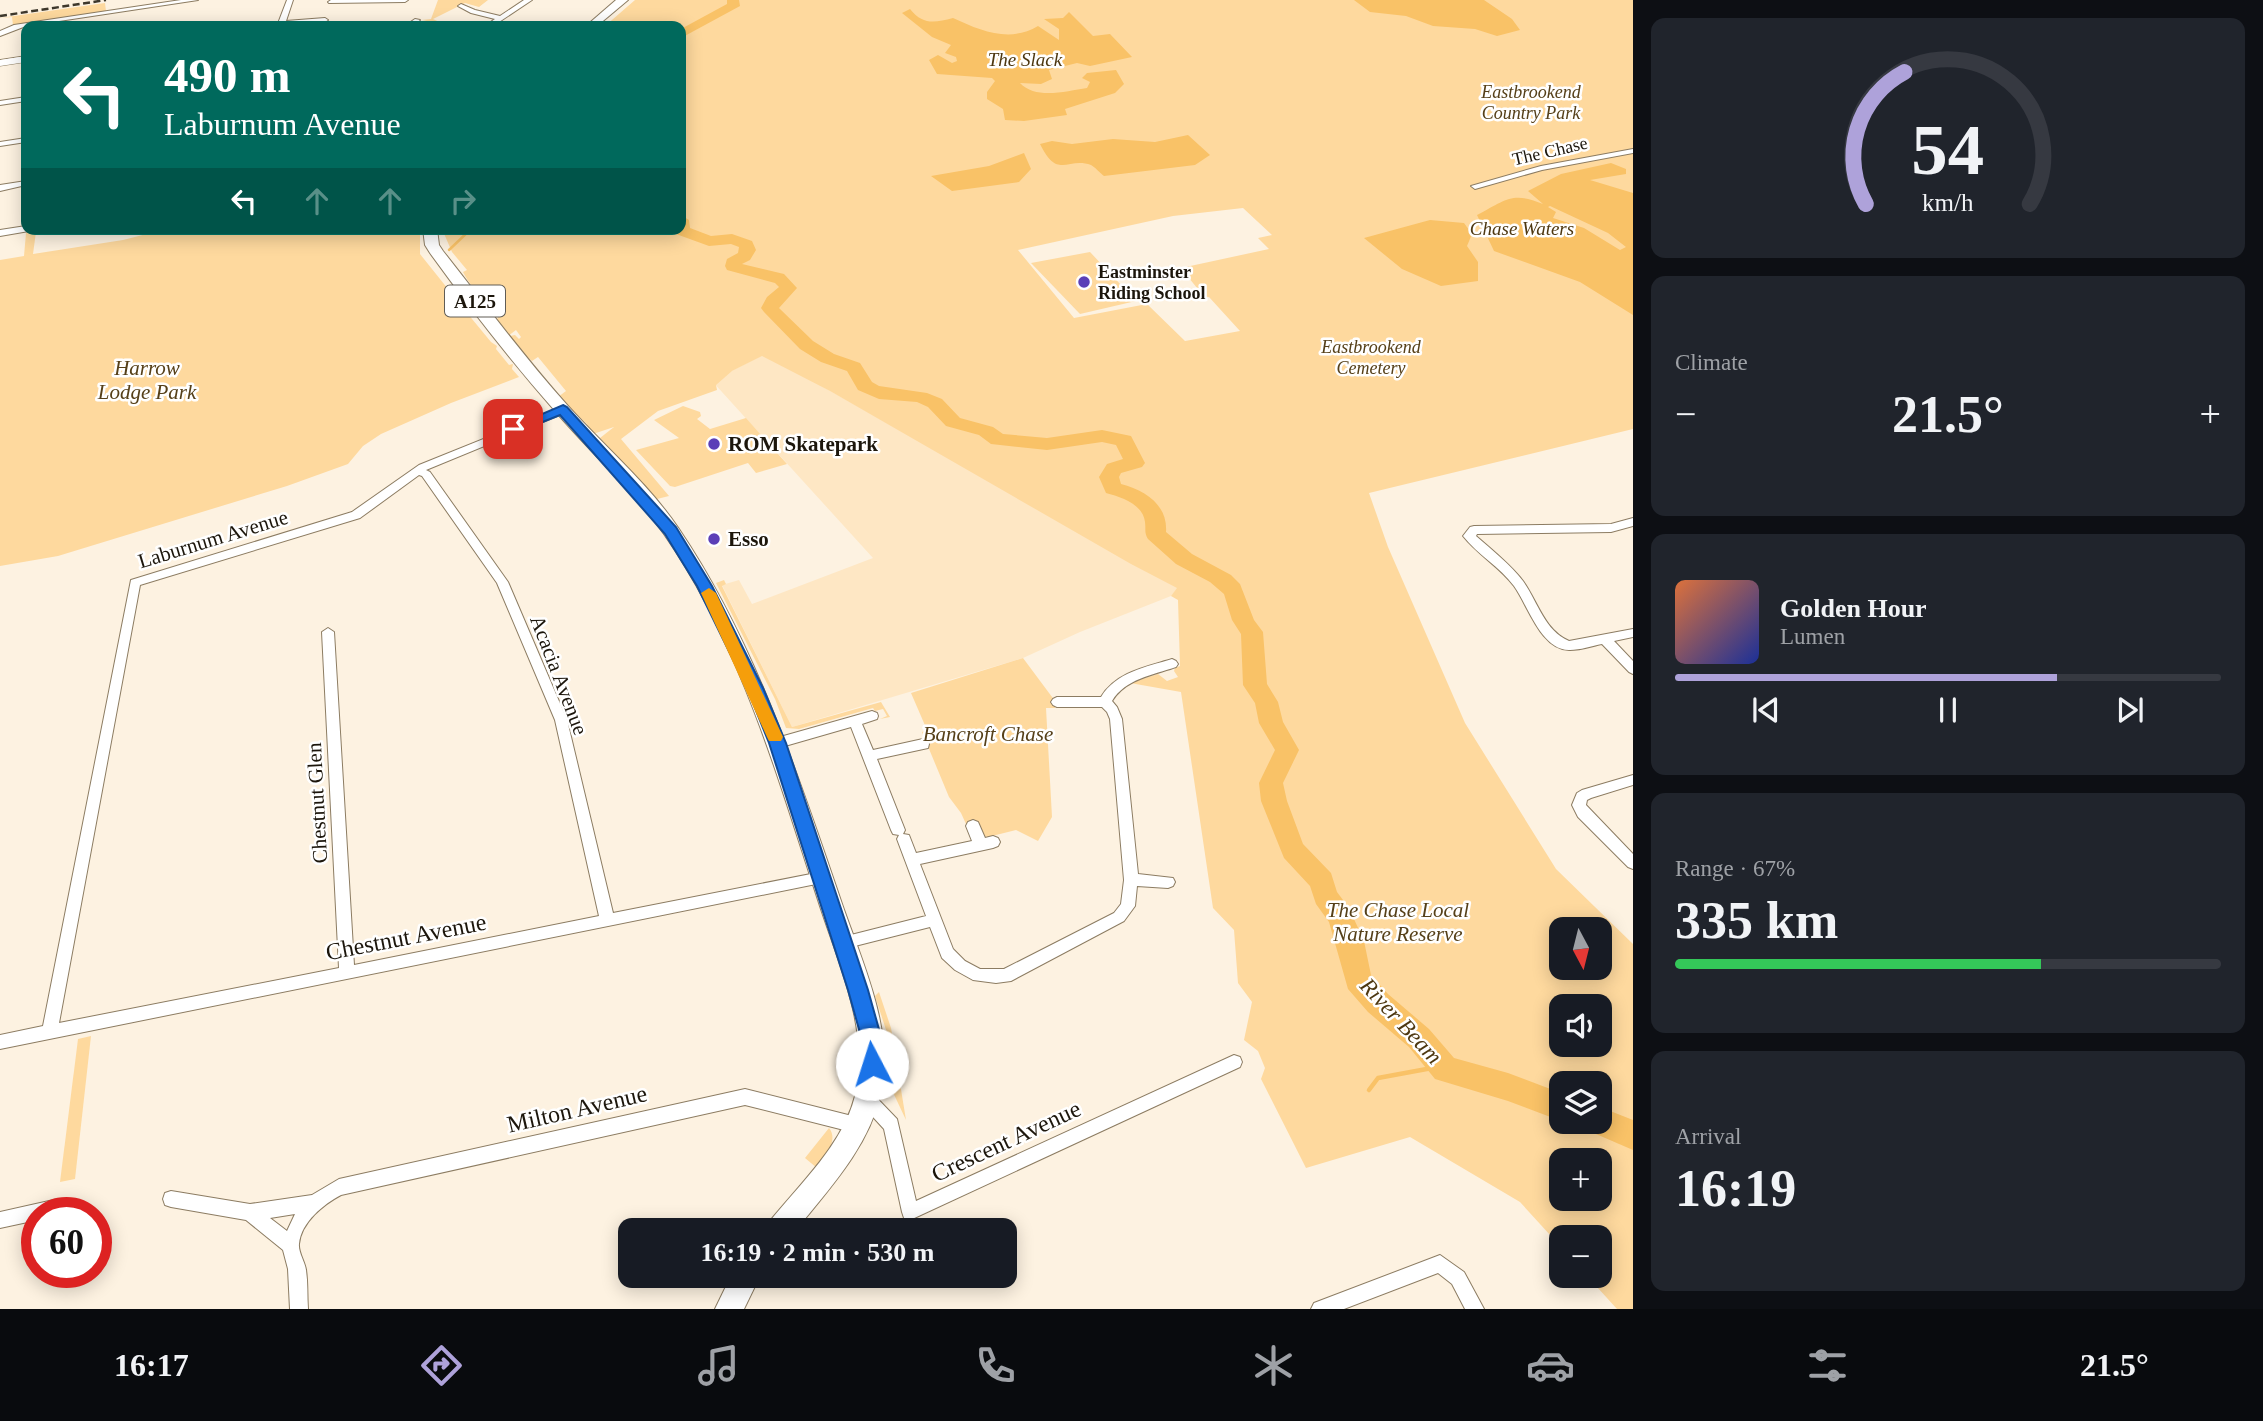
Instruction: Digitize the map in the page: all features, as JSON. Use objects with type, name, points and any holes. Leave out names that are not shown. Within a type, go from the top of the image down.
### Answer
[{"type":"main road","points":[[597,21],[622,0]]},
{"type":"main road","name":"A125","points":[[431,235],[437,253],[528,370],[671,531],[705,586],[755,688],[778,743],[870,1033],[872,1064],[867,1099],[856,1125],[788,1218]]},
{"type":"main road","points":[[729,1309],[740,1288]]},
{"type":"street","points":[[54,21],[195,0]]},
{"type":"street","points":[[281,21],[290,0]]},
{"type":"street","points":[[325,21],[332,1],[405,0]]},
{"type":"street","points":[[496,21],[529,0]]},
{"type":"street","points":[[461,6],[500,18]]},
{"type":"street","points":[[0,34],[21,26]]},
{"type":"street","points":[[0,63],[21,61]]},
{"type":"street","points":[[0,103],[21,100]]},
{"type":"street","points":[[0,144],[21,141]]},
{"type":"street","name":"The Chase","points":[[1475,186],[1541,168],[1633,150]]},
{"type":"street","points":[[0,188],[21,184]]},
{"type":"street","points":[[0,233],[21,230]]},
{"type":"street","name":"Laburnum Avenue","points":[[50,1032],[135,583],[356,515],[418,470],[563,410]]},
{"type":"street","name":"Acacia Avenue","points":[[418,470],[426,474],[502,582],[561,720],[607,920]]},
{"type":"street","points":[[1633,522],[1611,528],[1474,530],[1469,536],[1518,583],[1555,640],[1568,646],[1633,633]]},
{"type":"street","name":"Chestnut Glen","points":[[328,632],[347,972]]},
{"type":"street","points":[[1605,639],[1633,669]]},
{"type":"street","points":[[1105,702],[1110,690],[1124,680],[1172,664]]},
{"type":"street","points":[[855,722],[947,953],[973,975],[988,978],[1006,976],[1119,917],[1128,906],[1131,880],[1113,710],[1105,702],[1057,702]]},
{"type":"street","points":[[778,743],[872,716]]},
{"type":"street","points":[[869,756],[923,744]]},
{"type":"street","points":[[1633,780],[1587,794],[1579,805],[1583,813],[1633,863]]},
{"type":"street","points":[[912,860],[987,843],[973,826]]},
{"type":"street","name":"Chestnut Avenue","points":[[0,1042],[821,878]]},
{"type":"street","points":[[1131,880],[1168,882]]},
{"type":"street","points":[[843,943],[935,920]]},
{"type":"street","name":"Crescent Avenue","points":[[867,1099],[891,1125],[910,1212],[1234,1062]]},
{"type":"street","name":"Milton Avenue","points":[[171,1199],[250,1212],[312,1203],[339,1187],[745,1097],[856,1125]]},
{"type":"street","name":"Milton Avenue","points":[[290,1245],[297,1223],[312,1203]]},
{"type":"street","points":[[250,1212],[290,1245],[297,1269],[299,1309]]},
{"type":"street","points":[[0,1220],[21,1215]]},
{"type":"street","points":[[1320,1309],[1440,1264],[1458,1278],[1475,1309]]},
{"type":"shaded area","points":[[765,354],[1178,588],[1171,596],[1023,658],[792,727],[722,585],[739,580],[752,604],[873,558],[712,381]]},
{"type":"green space","points":[[438,0],[488,0],[479,7],[465,3],[433,19],[437,21],[422,20],[431,19]]},
{"type":"green space","name":"The Chase Local Nature Reserve","points":[[635,0],[1633,0],[1633,429],[1369,493],[1388,547],[1465,723],[1556,869],[1605,917],[1549,917],[1549,980],[1612,980],[1612,924],[1633,944],[1633,1309],[1617,1309],[1598,1288],[1612,1288],[1612,1225],[1549,1225],[1549,1234],[1520,1202],[1410,1137],[1306,1168],[1261,1079],[1265,1068],[1258,1051],[1244,1040],[1252,1002],[1238,983],[1234,930],[1213,908],[1181,692],[1130,683],[1158,674],[1167,681],[1178,677],[1174,671],[1180,666],[1178,600],[1171,596],[1177,588],[830,391],[762,356],[732,371],[716,385],[717,390],[658,411],[621,439],[669,496],[653,500],[600,438],[614,427],[590,435],[587,424],[558,397],[566,391],[538,357],[532,361],[513,344],[510,336],[515,335],[519,339],[521,337],[516,330],[508,336],[497,321],[498,317],[484,305],[490,299],[478,292],[468,281],[463,272],[467,270],[452,252],[445,235],[686,235],[686,21],[611,21]],"holes":[[[1243,208],[1272,235],[1258,238],[1269,249],[1181,268],[1205,298],[1209,297],[1240,331],[1185,341],[1147,304],[1074,318],[1018,250],[1173,216]]]},
{"type":"green space","points":[[105,3],[106,11],[40,21],[21,21],[21,24],[13,25],[12,17],[0,18]]},
{"type":"green space","name":"Harrow Lodge Park","points":[[26,235],[36,235],[33,254],[143,235],[420,235],[420,254],[448,289],[454,291],[457,299],[461,299],[463,308],[497,346],[496,349],[509,365],[513,364],[512,369],[519,377],[381,434],[363,446],[348,464],[287,486],[58,556],[0,566],[0,260],[24,256]]},
{"type":"green space","name":"Eastminster Riding School","points":[[1090,252],[1136,301],[1080,314],[1031,263]]},
{"type":"green space","name":"ROM Skatepark","points":[[683,406],[700,412],[701,416],[697,419],[710,429],[746,418],[787,464],[756,473],[748,463],[675,487],[670,486],[636,450],[679,438],[654,420]]},
{"type":"green space","points":[[724,580],[726,584],[722,586],[792,727],[881,702],[890,717],[880,719],[887,716],[883,709],[875,711],[873,708],[799,729],[786,728],[775,699],[716,583]]},
{"type":"green space","name":"Bancroft Chase","points":[[1023,658],[1055,701],[1055,708],[1046,708],[1052,817],[1038,841],[1016,830],[988,837],[984,836],[976,822],[966,824],[949,797],[922,732],[927,730],[911,693]]},
{"type":"green space","points":[[879,992],[891,1028],[906,1120],[890,1086],[887,1033],[875,996]]},
{"type":"green space","points":[[91,1036],[75,1179],[60,1182],[78,1039]]},
{"type":"green space","points":[[829,1128],[832,1143],[817,1168],[805,1158]]},
{"type":"water","points":[[1354,0],[1484,0],[1512,19],[1520,30],[1497,36],[1475,29],[1433,26],[1406,16],[1370,12]]},
{"type":"water","name":"The Slack","points":[[910,9],[924,20],[934,22],[953,18],[995,33],[1017,34],[1038,26],[1059,40],[1059,29],[1044,19],[1063,18],[1069,12],[1093,36],[1110,34],[1132,57],[1090,66],[1077,63],[1049,70],[1052,79],[1041,84],[1020,83],[1043,93],[1061,92],[1087,88],[1090,82],[1082,78],[1087,73],[1116,70],[1124,84],[1115,93],[1065,109],[1067,115],[1024,121],[1005,120],[1003,109],[987,99],[987,92],[995,81],[992,78],[937,74],[929,60],[938,55],[952,63],[957,61],[956,57],[945,53],[951,45],[932,37],[902,13]]},
{"type":"water","points":[[1188,135],[1210,155],[1195,165],[1104,176],[1091,165],[1058,165],[1052,162],[1040,144],[1052,141],[1072,144],[1113,139],[1155,142]]},
{"type":"water","points":[[1024,153],[1031,169],[1019,182],[952,191],[931,176],[989,166]]},
{"type":"water","name":"Chase Waters","points":[[1611,163],[1626,169],[1626,174],[1590,180],[1633,193],[1633,315],[1580,282],[1494,251],[1477,215],[1509,199],[1524,198],[1543,204],[1528,191],[1561,174]],"holes":[[[1548,207],[1608,233],[1626,247],[1620,250],[1584,228],[1553,218],[1556,212]]]},
{"type":"water","points":[[1430,220],[1464,223],[1472,234],[1467,246],[1478,262],[1478,281],[1441,286],[1402,269],[1364,238]]},
{"type":"waterway","name":"River Beam","points":[[686,31],[734,6],[733,0]]},
{"type":"waterway","name":"River Beam","points":[[686,232],[709,241],[732,239],[746,244],[748,250],[744,256],[735,259],[733,266],[781,280],[788,288],[773,301],[770,308],[806,345],[828,358],[854,367],[865,386],[872,390],[920,397],[935,403],[953,422],[986,431],[998,440],[1047,444],[1102,436],[1124,440],[1135,463],[1114,468],[1109,477],[1113,488],[1145,503],[1154,516],[1155,534],[1189,562],[1228,584],[1236,595],[1243,620],[1252,632],[1255,685],[1266,702],[1271,723],[1287,750],[1271,783],[1274,801],[1293,850],[1322,881],[1325,896],[1340,916],[1350,941],[1358,980],[1378,1003],[1419,1038],[1445,1069],[1508,1087],[1549,1102]]},
{"type":"waterway","points":[[449,250],[465,235]]},
{"type":"waterway","points":[[1369,1090],[1378,1078],[1443,1066]]},
{"type":"waterway","name":"River Beam","points":[[1612,1126],[1633,1135]]},
{"type":"railway","points":[[0,16],[106,0]]},
{"type":"slow traffic","points":[[709,593],[755,688],[775,737]]},
{"type":"place","name":"Eastminster Riding School","points":[[1084,282]]},
{"type":"place","name":"ROM Skatepark","points":[[714,444]]},
{"type":"place","name":"Esso","points":[[714,539]]},
{"type":"route","points":[[513,429],[563,410],[671,531],[705,586],[755,688],[778,743],[858,990],[870,1033],[872,1064]]},
{"type":"park label","name":"Eastbrookend Country Park","points":[[1531,102]]},
{"type":"park label","name":"Eastbrookend Cemetery","points":[[1371,357]]}]
